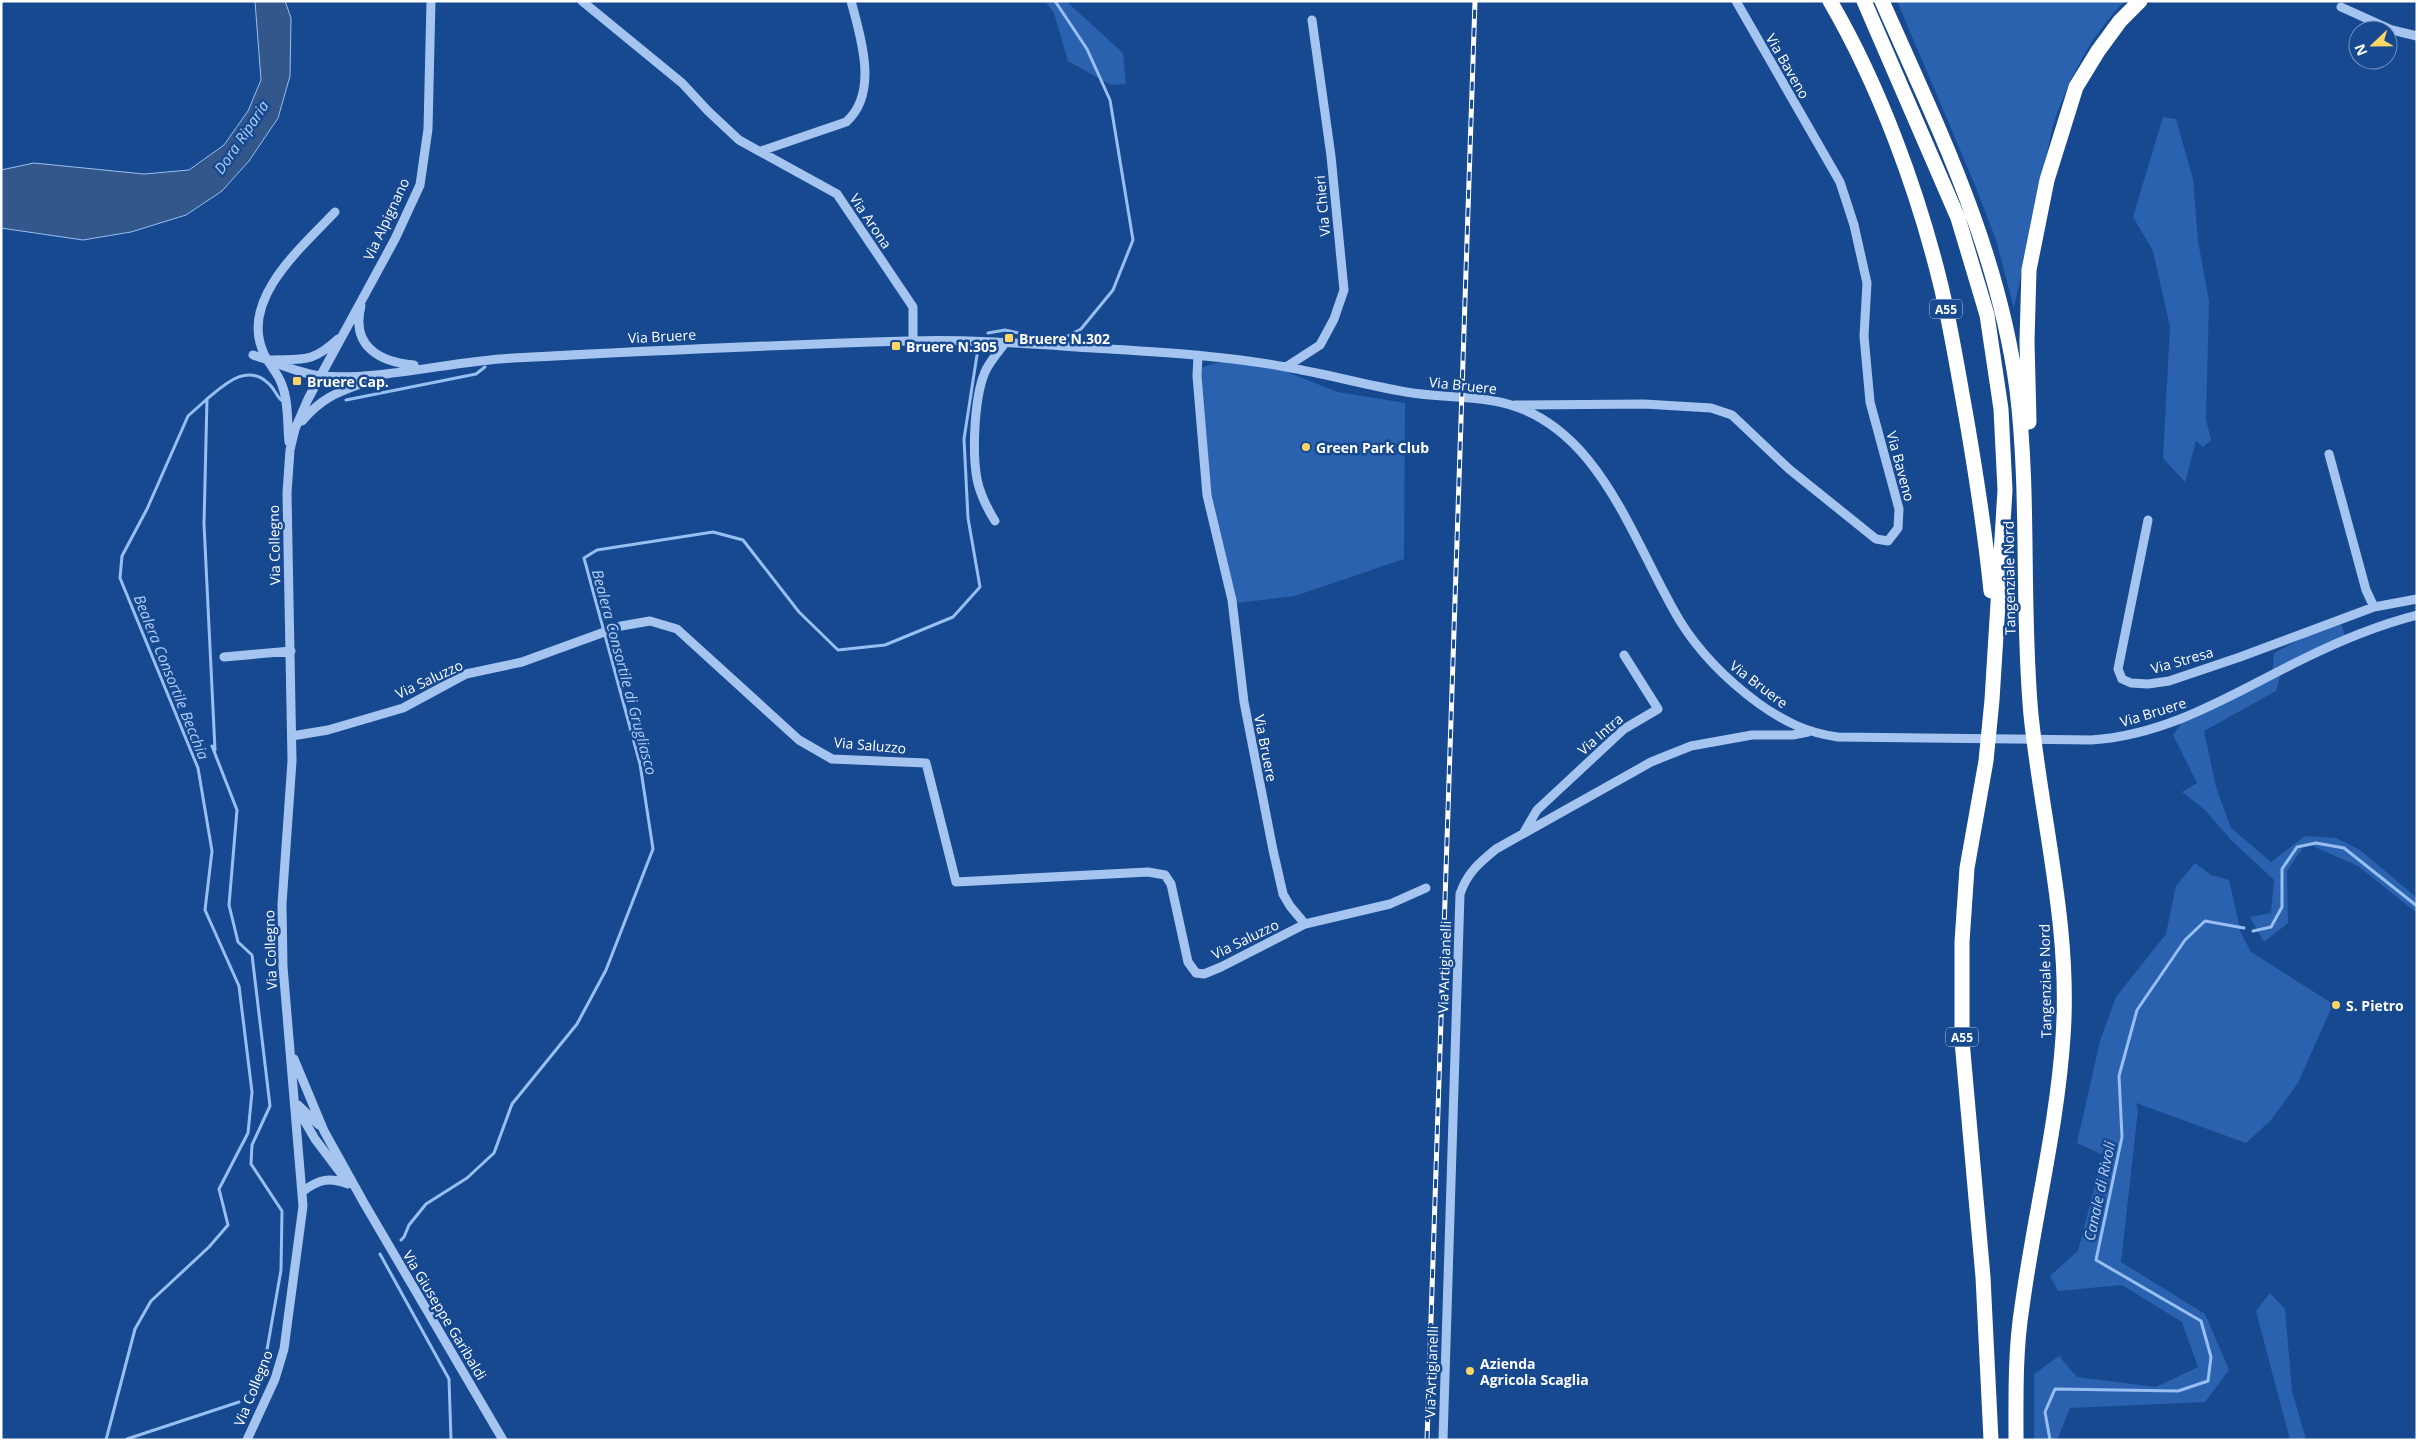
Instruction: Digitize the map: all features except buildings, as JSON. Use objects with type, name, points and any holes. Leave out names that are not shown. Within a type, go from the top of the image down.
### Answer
[{"type":"highway","name":"A55","points":[[1830,1],[1876,95],[1920,210],[1935,261],[1953,341],[1984,520],[1996,635]]},
{"type":"highway","name":"A55","points":[[1864,1],[1958,218],[1987,315],[1998,383],[2004,451],[2005,490],[1996,635]]},
{"type":"highway","points":[[1882,1],[1961,181],[1986,251],[2001,305],[2017,391],[2024,490]]},
{"type":"highway","points":[[2024,490],[2029,443],[2027,341],[2029,270],[2047,180],[2076,86],[2120,21],[2140,1]]},
{"type":"highway","name":"Tangenziale Nord","points":[[2016,1440],[2016,1380],[2021,1311],[2060,1071],[2064,997],[2063,932],[2035,752],[2026,664],[2024,490]]},
{"type":"highway","name":"Tangenziale Nord","points":[[1991,1440],[1987,1332],[1962,1041],[1961,1002],[1966,868],[1990,731],[1996,635]]},
{"type":"street","name":"Via Alpignano","points":[[321,376],[395,239],[420,185],[428,129],[431,1]]},
{"type":"street","name":"Via Arona","points":[[582,1],[682,84],[739,140],[837,194],[913,307],[913,341]]},
{"type":"street","points":[[761,151],[846,122],[856,113],[864,88],[864,49],[851,1]]},
{"type":"street","name":"Via Baveno","points":[[1510,405],[1644,404],[1711,408],[1732,415],[1789,469],[1876,539],[1888,541],[1898,528],[1899,509],[1870,402],[1864,336],[1867,284],[1854,226],[1840,182],[1736,1]]},
{"type":"street","points":[[2341,7],[2392,30],[2417,36]]},
{"type":"street","name":"Via Chieri","points":[[1286,366],[1320,345],[1334,318],[1344,290],[1331,156],[1312,20]]},
{"type":"street","name":"Via Collegno","points":[[247,1440],[275,1379],[284,1349],[300,1237],[303,1191],[283,966],[282,904],[292,761],[287,493],[290,450],[286,401],[282,386],[262,349],[258,327],[260,307],[277,276],[335,212]]},
{"type":"street","points":[[364,296],[360,313],[360,327],[368,348],[380,357],[398,364],[431,366]]},
{"type":"street","points":[[268,360],[307,359],[322,354],[344,333]]},
{"type":"street","name":"Via Bruere","points":[[321,376],[387,372],[484,359],[597,353],[969,340],[1198,355],[1286,366],[1409,393],[1494,401],[1527,411],[1551,425],[1585,456],[1620,510],[1679,620],[1708,660],[1738,688],[1785,721],[1809,732],[1838,737],[2091,740],[2131,735],[2185,718],[2356,635],[2417,615]]},
{"type":"street","points":[[995,522],[982,498],[977,477],[976,434],[978,398],[986,369],[1005,343]]},
{"type":"street","name":"Via Bruere","points":[[1198,355],[1197,376],[1207,495],[1232,600],[1244,702],[1283,894],[1290,906],[1306,924]]},
{"type":"street","points":[[253,356],[268,360],[292,371],[321,376]]},
{"type":"street","points":[[295,429],[317,403],[329,396],[387,372]]},
{"type":"street","name":"Via Collegno","points":[[290,450],[295,429],[321,376]]},
{"type":"street","points":[[2329,454],[2366,590],[2374,607]]},
{"type":"street","name":"Via Stresa","points":[[2148,520],[2118,669],[2122,679],[2131,683],[2148,684],[2169,681],[2240,657],[2374,607],[2417,599]]},
{"type":"street","name":"Via Saluzzo","points":[[292,736],[328,730],[403,708],[466,674],[522,662],[605,632],[650,620],[677,629],[799,740],[832,759],[926,763],[956,882],[1148,872],[1165,876],[1171,884],[1188,962],[1196,973],[1204,974],[1306,924]]},
{"type":"street","points":[[224,657],[291,651]]},
{"type":"street","name":"Via Intra","points":[[1523,834],[1537,810],[1624,729],[1658,709],[1624,655]]},
{"type":"street","name":"Via Artigianelli","points":[[1443,1440],[1460,894],[1465,880],[1474,867],[1496,849],[1652,762],[1691,746],[1752,735],[1793,735],[1809,732]]},
{"type":"street","points":[[1306,924],[1390,904],[1426,888]]},
{"type":"street","points":[[291,1052],[324,1131],[364,1203]]},
{"type":"street","points":[[295,1103],[307,1112],[324,1131]]},
{"type":"street","points":[[295,1103],[315,1139],[364,1203]]},
{"type":"street","points":[[303,1191],[318,1180],[327,1178],[349,1184]]},
{"type":"street","name":"Via Giuseppe Garibaldi","points":[[364,1203],[503,1440]]},
{"type":"shaded area","points":[[1045,1],[1066,1],[1123,53],[1126,84],[1111,85],[1068,61],[1054,13]]},
{"type":"shaded area","points":[[1897,1],[2125,1],[2091,43],[2066,91],[2053,125],[2014,308],[1996,240],[1975,185]]},
{"type":"shaded area","points":[[2163,117],[2176,119],[2193,179],[2198,241],[2209,301],[2206,420],[2211,440],[2203,447],[2196,441],[2185,482],[2163,458],[2170,327],[2153,251],[2133,217]]},
{"type":"shaded area","name":"Green Park Club","points":[[1243,355],[1338,392],[1405,403],[1404,559],[1295,596],[1237,603],[1211,491],[1200,368]]},
{"type":"shaded area","points":[[2340,619],[2346,639],[2282,670],[2276,691],[2204,731],[2216,787],[2231,828],[2271,862],[2305,836],[2336,838],[2360,850],[2417,898],[2417,913],[2358,866],[2306,843],[2287,871],[2288,923],[2264,942],[2250,917],[2271,913],[2274,880],[2231,840],[2205,810],[2182,792],[2197,783],[2173,735],[2185,718],[2272,675],[2274,653]]},
{"type":"shaded area","points":[[2195,863],[2211,875],[2229,880],[2241,933],[2251,952],[2333,1004],[2298,1083],[2271,1120],[2246,1143],[2136,1103],[2138,1110],[2121,1262],[2205,1314],[2229,1370],[2205,1402],[2070,1408],[2057,1440],[2034,1440],[2034,1374],[2059,1356],[2077,1377],[2156,1387],[2198,1367],[2182,1322],[2122,1285],[2058,1291],[2050,1276],[2078,1251],[2103,1155],[2077,1143],[2100,1041],[2116,997],[2166,934],[2176,886]]},
{"type":"shaded area","points":[[2270,1293],[2285,1309],[2292,1391],[2306,1440],[2290,1440],[2256,1311]]},
{"type":"water","name":"Dora Riparia","points":[[255,1],[285,1],[291,18],[290,76],[278,118],[249,161],[222,191],[186,215],[131,232],[83,240],[1,228],[1,170],[34,163],[144,174],[189,170],[224,145],[248,111],[261,80]]},
{"type":"waterway","name":"Bealera Consortile di Grugliasco","points":[[988,333],[1005,330],[1046,339],[1062,339],[1081,329],[1113,290],[1133,240],[1110,100],[1087,49],[1055,1]]},
{"type":"waterway","name":"Bealera Consortile di Grugliasco","points":[[401,1240],[409,1225],[426,1204],[467,1178],[494,1153],[512,1104],[577,1024],[606,970],[653,849],[640,764],[584,558],[597,550],[713,532],[743,540],[799,612],[838,650],[885,645],[953,617],[980,587],[968,518],[964,439],[977,355],[980,347]]},
{"type":"waterway","points":[[346,400],[476,374],[485,367]]},
{"type":"waterway","points":[[261,1384],[281,1270],[282,1211],[251,1164],[252,1145],[270,1106],[252,955],[238,942],[229,905],[237,810],[212,746],[215,750],[204,524],[207,399],[228,382],[244,375],[252,375],[261,378],[269,384],[281,400]]},
{"type":"waterway","name":"Bealera Consortile Becchia","points":[[106,1440],[135,1329],[151,1301],[209,1247],[228,1225],[219,1189],[248,1133],[252,1092],[239,986],[205,910],[212,851],[198,768],[120,578],[122,556],[147,509],[188,416],[207,399]]},
{"type":"waterway","name":"Canale di Rivoli","points":[[2253,931],[2271,927],[2282,907],[2282,869],[2297,847],[2316,843],[2344,848],[2417,906]]},
{"type":"waterway","name":"Canale di Rivoli","points":[[2050,1440],[2045,1412],[2055,1389],[2178,1391],[2208,1381],[2211,1357],[2201,1321],[2096,1260],[2122,1137],[2119,1076],[2137,1010],[2185,940],[2205,921],[2244,928]]},
{"type":"waterway","name":"Bealera Consortile di Grugliasco","points":[[380,1254],[449,1379],[451,1440]]},
{"type":"waterway","points":[[127,1439],[239,1402]]},
{"type":"railway","points":[[1427,1440],[1475,1]]},
{"type":"place","name":"Bruere N.302","points":[[1009,338]]},
{"type":"place","name":"Bruere N.305","points":[[896,346]]},
{"type":"place","name":"Bruere Cap.","points":[[297,381]]},
{"type":"place","name":"Green Park Club","points":[[1306,447]]},
{"type":"place","name":"S. Pietro","points":[[2336,1005]]},
{"type":"place","name":"Azienda Agricola Scaglia","points":[[1470,1371]]}]
